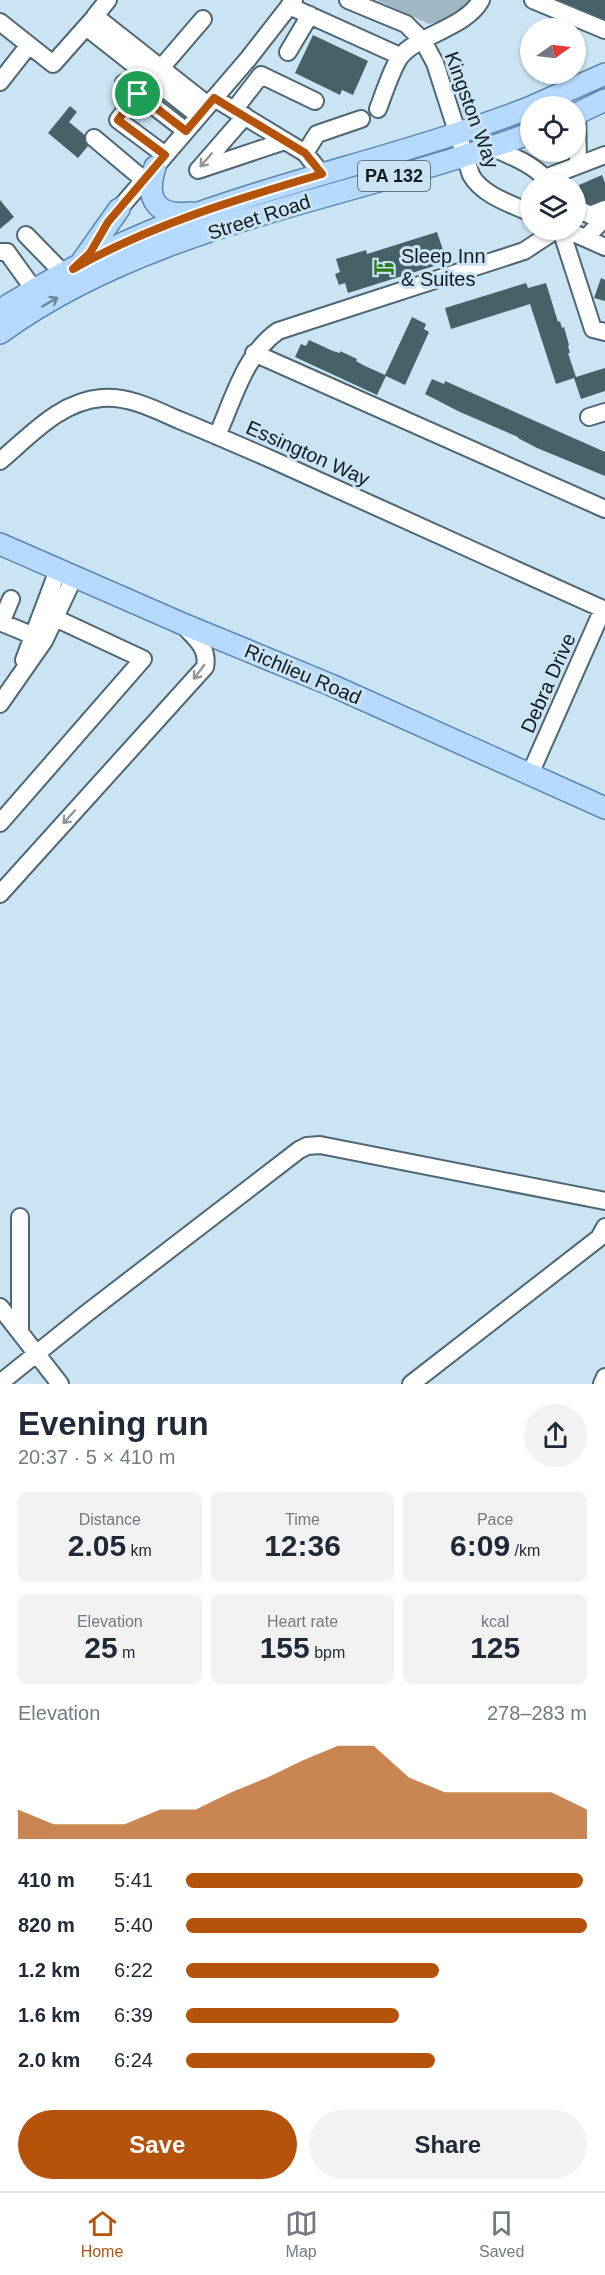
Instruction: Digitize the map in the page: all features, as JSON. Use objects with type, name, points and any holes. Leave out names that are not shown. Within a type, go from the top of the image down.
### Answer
[{"type":"main road","name":"Street Road","points":[[556,96],[605,74]]},
{"type":"main road","points":[[586,110],[605,100]]},
{"type":"main road","name":"Street Road","points":[[1,309],[105,251],[165,225],[322,174],[457,134],[520,111]]},
{"type":"main road","name":"Street Road","points":[[0,333],[80,285],[136,259],[256,217],[520,137]]},
{"type":"main road","points":[[155,168],[150,182],[150,192],[153,201],[160,208],[171,213],[204,212]]},
{"type":"main road","points":[[68,272],[90,253],[108,222],[119,209]]},
{"type":"main road","name":"Richlieu Road","points":[[0,544],[183,624],[331,685],[605,808]]},
{"type":"street","points":[[0,22],[53,64],[108,0]]},
{"type":"street","name":"Kingston Way","points":[[348,0],[406,24],[423,41],[435,63],[471,175],[480,188],[520,208]]},
{"type":"street","points":[[378,109],[400,56],[456,23],[481,0]]},
{"type":"street","points":[[532,0],[605,30]]},
{"type":"street","points":[[119,209],[292,3],[310,15],[400,56]]},
{"type":"street","points":[[288,52],[310,15]]},
{"type":"street","points":[[161,68],[203,19]]},
{"type":"street","points":[[90,21],[143,63],[207,106],[239,113],[305,153],[322,174]]},
{"type":"street","points":[[0,82],[29,45]]},
{"type":"street","points":[[143,63],[161,68],[207,106]]},
{"type":"street","points":[[285,141],[198,170],[239,113],[261,75],[315,101]]},
{"type":"street","points":[[124,83],[186,131]]},
{"type":"street","points":[[138,94],[118,120],[155,168]]},
{"type":"street","points":[[305,153],[318,134],[361,119]]},
{"type":"street","points":[[94,138],[155,168]]},
{"type":"street","points":[[490,147],[515,157],[538,174]]},
{"type":"street","points":[[561,174],[578,165],[604,158]]},
{"type":"street","points":[[586,213],[590,215],[605,209]]},
{"type":"street","points":[[605,221],[600,223],[586,238],[605,247]]},
{"type":"street","points":[[26,236],[68,272]]},
{"type":"street","points":[[217,435],[254,353],[264,341],[285,327],[524,251],[541,240]]},
{"type":"street","points":[[564,240],[593,329],[605,332]]},
{"type":"street","points":[[0,252],[7,252],[35,291]]},
{"type":"street","points":[[254,353],[605,509]]},
{"type":"street","name":"Essington Way","points":[[0,461],[69,406],[100,398],[134,401],[217,435],[604,610]]},
{"type":"street","points":[[38,638],[55,618],[66,574]]},
{"type":"street","points":[[0,704],[19,678],[66,574]]},
{"type":"street","points":[[11,599],[0,622],[38,638]]},
{"type":"street","name":"Debra Drive","points":[[530,774],[604,610]]},
{"type":"street","points":[[0,823],[143,659],[55,618]]},
{"type":"street","points":[[0,894],[205,667],[206,653],[183,624]]},
{"type":"street","points":[[0,1383],[87,1313],[307,1146],[321,1145],[605,1202]]},
{"type":"street","points":[[20,1217],[20,1332]]},
{"type":"street","points":[[411,1384],[599,1238],[605,1227]]},
{"type":"street","points":[[0,1307],[60,1384]]},
{"type":"street","points":[[602,1384],[605,1377]]},
{"type":"shaded area","points":[[377,0],[471,0],[452,15],[429,24]]},
{"type":"building","points":[[546,0],[605,0],[605,25]]},
{"type":"building","points":[[313,35],[368,61],[353,95],[342,90],[340,95],[295,73]]},
{"type":"building","points":[[70,106],[77,112],[69,122],[92,141],[78,158],[48,133]]},
{"type":"building","points":[[602,175],[605,183],[605,207],[586,209],[586,182]]},
{"type":"building","points":[[0,200],[14,217],[0,229]]},
{"type":"building","name":"Sleep Inn & Suites","points":[[437,232],[447,262],[348,293],[345,283],[339,285],[335,274],[340,272],[336,259],[366,250],[367,254]]},
{"type":"building","points":[[601,278],[605,280],[605,301],[594,298]]},
{"type":"building","points":[[526,283],[528,288],[546,283],[558,322],[560,321],[562,328],[564,327],[569,345],[570,353],[568,353],[576,377],[605,368],[605,391],[581,399],[574,378],[556,384],[530,304],[451,329],[445,308]]},
{"type":"building","points":[[412,317],[426,324],[424,329],[429,332],[405,385],[386,376],[377,395],[295,357],[301,344],[306,346],[309,340],[333,351],[340,353],[340,351],[385,375]]},
{"type":"building","points":[[432,379],[444,384],[445,381],[605,452],[605,476],[537,448],[425,394]]},
{"type":"place","name":"Sleep Inn & Suites","points":[[384,267]]},
{"type":"route","points":[[138,94],[186,131],[214,98],[305,153],[322,174],[232,201],[165,225],[105,251],[73,269],[90,253],[108,222],[165,155],[118,120],[138,94]]}]
